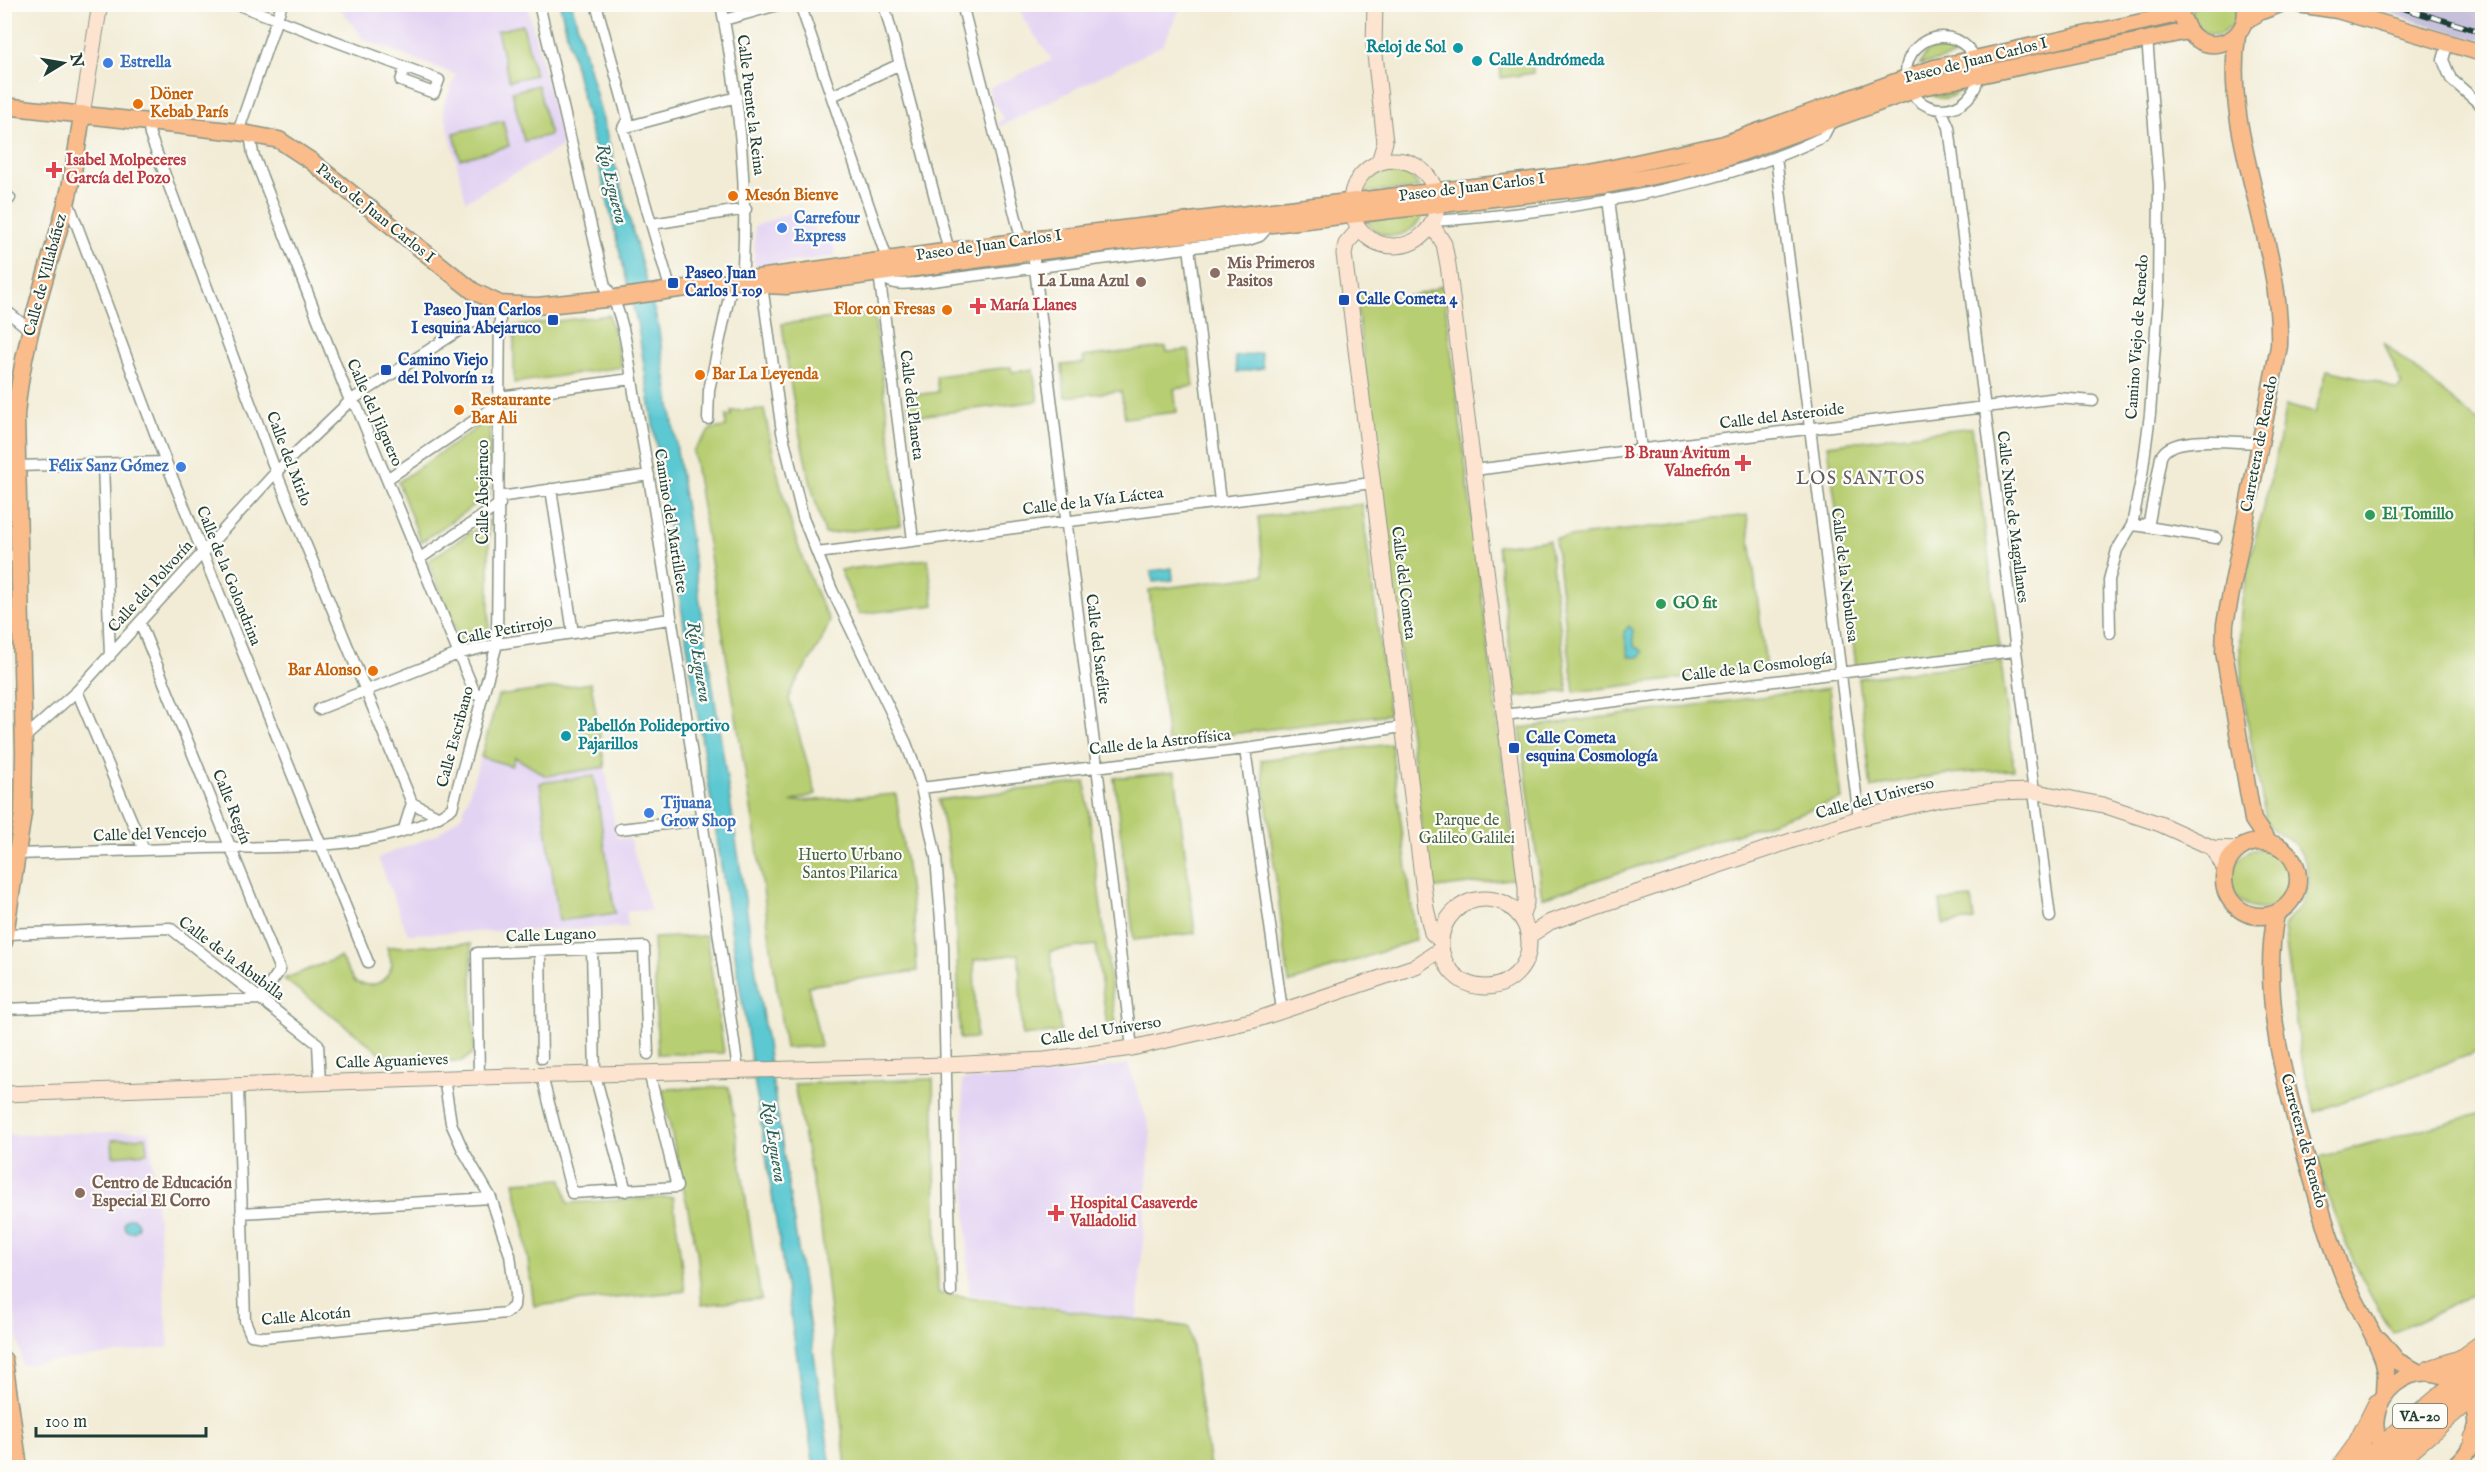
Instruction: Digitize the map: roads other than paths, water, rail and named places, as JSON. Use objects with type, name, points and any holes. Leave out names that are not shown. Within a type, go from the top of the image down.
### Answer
[{"type":"highway","points":[[2423,1372],[2461,1360],[2482,1345]]},
{"type":"highway","name":"VA-20","points":[[2357,1467],[2391,1462],[2470,1390],[2482,1362]]},
{"type":"highway","points":[[2342,1467],[2357,1446],[2382,1399]]},
{"type":"main road","name":"Carretera de Renedo","points":[[2245,4],[2234,69],[2239,117],[2263,222],[2280,319],[2279,346],[2224,624],[2224,644],[2227,677],[2253,820],[2268,842]]},
{"type":"main road","points":[[2211,45],[2223,44],[2259,12],[2280,4]]},
{"type":"main road","points":[[2298,4],[2337,10],[2482,53]]},
{"type":"main road","name":"Paseo de Juan Carlos I","points":[[1435,211],[1579,175],[1669,158],[1755,134],[1909,83],[2169,16],[2183,7]]},
{"type":"main road","points":[[2183,7],[2183,21],[2188,31],[2198,40],[2211,45],[2234,69]]},
{"type":"main road","name":"Paseo de Juan Carlos I","points":[[1977,66],[2188,31]]},
{"type":"main road","name":"Paseo de Juan Carlos I","points":[[737,282],[786,286],[950,251],[1029,254],[1354,215],[1435,211],[1606,185],[1675,172],[1726,158],[1832,119],[1909,83]]},
{"type":"main road","name":"Paseo de Juan Carlos I","points":[[4,106],[244,133],[279,140],[466,286],[500,304],[537,306],[618,298],[737,282],[883,266],[1029,254],[1354,215]]},
{"type":"main road","name":"Calle de Villabáñez","points":[[5,938],[13,857],[23,813],[24,738],[11,556],[17,466],[16,415],[19,382],[30,330],[67,198],[82,114]]},
{"type":"main road","name":"Carretera de Renedo","points":[[2242,847],[2253,820]]},
{"type":"main road","points":[[2268,842],[2277,845],[2292,857],[2299,875],[2296,894],[2291,902],[2276,914],[2258,917],[2240,910],[2228,896],[2224,878],[2225,869],[2242,847],[2268,842]]},
{"type":"main road","name":"Carretera de Renedo","points":[[2276,914],[2271,941],[2277,1032],[2288,1096],[2333,1247],[2345,1278],[2372,1331],[2386,1372],[2375,1427],[2391,1462]]},
{"type":"main road","name":"Carretera de Renedo","points":[[2258,917],[2271,941]]},
{"type":"main road","name":"Carretera de Renedo","points":[[2372,1331],[2397,1361],[2470,1390]]},
{"type":"main road","points":[[4,1360],[19,1467]]},
{"type":"main road","points":[[2382,1399],[2397,1382],[2423,1372]]},
{"type":"main road","points":[[2451,1467],[2465,1462],[2478,1431],[2470,1390]]},
{"type":"street","name":"Calle de Villabáñez","points":[[82,114],[100,4]]},
{"type":"street","points":[[236,4],[275,21],[405,68]]},
{"type":"street","points":[[244,133],[275,21],[282,4]]},
{"type":"street","name":"Camino del Martillete","points":[[539,4],[605,286],[618,298],[649,475],[742,1070]]},
{"type":"street","points":[[596,4],[628,119],[623,128],[671,291]]},
{"type":"street","name":"Calle Puente la Reina","points":[[708,419],[709,390],[737,282],[746,209],[737,97],[721,4]]},
{"type":"street","points":[[724,21],[781,4]]},
{"type":"street","name":"Calle del Planeta","points":[[800,4],[832,96],[883,266],[914,540]]},
{"type":"street","points":[[884,4],[950,251]]},
{"type":"street","name":"Calle del Satélite","points":[[962,4],[1029,254],[1066,521],[1132,1048]]},
{"type":"street","points":[[1375,4],[1374,46],[1385,142],[1379,162],[1397,159],[1409,162],[1426,174],[1444,244],[1526,888],[1526,961],[1519,972],[1500,985],[1477,986],[1467,983],[1449,968],[1441,945],[1448,919],[1464,903],[1475,900],[1498,900],[1525,925]]},
{"type":"street","points":[[1948,120],[1955,107],[1974,92],[1977,66],[1966,46],[1956,40],[1940,37],[1918,47],[1907,65],[1909,83],[1923,104],[1941,109],[1955,107]]},
{"type":"street","name":"Camino Viejo de Renedo","points":[[2110,633],[2109,579],[2117,549],[2137,526],[2150,414],[2158,303],[2159,185],[2147,38]]},
{"type":"street","points":[[2448,42],[2443,60],[2451,79],[2482,106]]},
{"type":"street","points":[[832,96],[900,64]]},
{"type":"street","points":[[623,128],[737,97]]},
{"type":"street","name":"Calle Nube de Magallanes","points":[[1941,109],[1948,120],[2014,651],[2050,917]]},
{"type":"street","name":"Paseo de Juan Carlos I","points":[[1435,211],[1609,199],[1687,182],[1776,157],[1823,137],[1832,119]]},
{"type":"street","name":"Calle del Mirlo","points":[[148,122],[150,135],[276,472],[412,803]]},
{"type":"street","name":"Calle del Jilguero","points":[[244,133],[350,401],[357,407],[474,691],[477,695],[483,694]]},
{"type":"street","points":[[1385,142],[1397,159]]},
{"type":"street","name":"Calle de la Nebulosa","points":[[1776,157],[1859,818]]},
{"type":"street","name":"Calle del Cometa","points":[[1379,162],[1359,178],[1354,215],[1344,254],[1427,914],[1432,933],[1441,945]]},
{"type":"street","name":"Calle de la Golondrina","points":[[67,198],[166,462],[369,962]]},
{"type":"street","points":[[1609,199],[1641,449]]},
{"type":"street","points":[[652,224],[746,209]]},
{"type":"street","points":[[1354,215],[1374,242],[1392,247],[1409,244],[1424,234],[1435,211]]},
{"type":"street","points":[[1029,254],[1189,247],[1248,240],[1260,236],[1270,225]]},
{"type":"street","points":[[1189,247],[1220,501]]},
{"type":"street","points":[[762,285],[789,470],[817,553],[854,637],[894,715],[921,788],[936,857],[941,902],[951,1292]]},
{"type":"street","name":"Calle del Polvorín","points":[[24,738],[77,691],[276,472],[350,401],[500,304]]},
{"type":"street","name":"Calle Abejaruco","points":[[497,644],[500,304]]},
{"type":"street","points":[[4,309],[30,330]]},
{"type":"street","points":[[387,479],[499,400],[631,379]]},
{"type":"street","name":"Calle del Asteroide","points":[[1474,470],[1983,406],[2058,398],[2093,401]]},
{"type":"street","points":[[2137,526],[2149,522],[2163,450],[2171,444],[2187,442],[2260,443]]},
{"type":"street","points":[[4,452],[17,466],[166,462]]},
{"type":"street","points":[[103,464],[110,656]]},
{"type":"street","points":[[419,559],[499,500],[551,489],[649,475]]},
{"type":"street","name":"Calle de la Vía Láctea","points":[[817,553],[1372,483]]},
{"type":"street","points":[[551,489],[573,633]]},
{"type":"street","points":[[2137,526],[2216,538]]},
{"type":"street","name":"Calle Petirrojo","points":[[319,709],[458,654],[497,644],[670,619]]},
{"type":"street","name":"Calle Regín","points":[[140,623],[280,970],[260,999]]},
{"type":"street","name":"Calle Escribano","points":[[439,817],[452,808],[497,644]]},
{"type":"street","name":"Calle de la Cosmología","points":[[1504,715],[2014,651]]},
{"type":"street","points":[[77,691],[144,850]]},
{"type":"street","name":"Calle de la Astrofísica","points":[[921,788],[1097,765],[1245,749],[1403,727]]},
{"type":"street","points":[[1245,749],[1282,1010]]},
{"type":"street","name":"Calle del Universo","points":[[1525,925],[1550,922],[1859,818],[1940,799],[1995,792],[2032,791],[2103,805],[2160,824],[2213,848],[2242,847]]},
{"type":"street","points":[[404,829],[412,803],[439,817]]},
{"type":"street","points":[[320,844],[371,840],[439,817]]},
{"type":"street","points":[[620,829],[702,820]]},
{"type":"street","name":"Calle del Vencejo","points":[[13,857],[320,844]]},
{"type":"street","points":[[2213,848],[2225,869]]},
{"type":"street","name":"Calle de la Abubilla","points":[[5,938],[170,928],[318,1044],[320,1083]]},
{"type":"street","name":"Calle del Universo","points":[[1416,966],[1441,945]]},
{"type":"street","name":"Calle Lugano","points":[[479,1077],[477,953],[644,947],[648,1054]]},
{"type":"street","points":[[592,950],[595,1077],[626,1191]]},
{"type":"street","points":[[540,951],[542,1058]]},
{"type":"street","name":"Calle del Universo","points":[[780,1069],[1045,1060],[1132,1048],[1228,1027],[1416,966],[1449,968]]},
{"type":"street","points":[[4,1009],[260,999]]},
{"type":"street","name":"Calle Aguanieves","points":[[4,1094],[444,1078],[595,1077],[649,1072],[780,1069]]},
{"type":"street","points":[[542,1076],[572,1193],[677,1187],[649,1072]]},
{"type":"street","points":[[241,1214],[490,1198],[463,1150],[451,1123],[444,1078]]},
{"type":"street","name":"Calle Alcotán","points":[[238,1086],[245,1321],[251,1335],[264,1337],[506,1313],[514,1306],[515,1295],[510,1255],[490,1198]]},
{"type":"water","name":"Río Esgueva","points":[[560,5],[572,5],[658,325],[831,1467],[814,1467],[638,327]]},
{"type":"water","points":[[1261,353],[1263,368],[1237,372],[1235,357]]},
{"type":"water","points":[[1172,568],[1173,580],[1153,582],[1151,571]]},
{"type":"water","points":[[1629,626],[1633,630],[1634,646],[1643,652],[1639,657],[1629,657],[1624,632]]},
{"type":"water","points":[[131,1218],[136,1220],[138,1225],[136,1230],[131,1232],[126,1230],[124,1225],[126,1220]]},
{"type":"railway","points":[[2389,4],[2482,32]]},
{"type":"place","name":"Reloj de Sol","points":[[1458,48]]},
{"type":"place","name":"Calle Andrómeda","points":[[1477,61]]},
{"type":"place","name":"Estrella","points":[[108,63]]},
{"type":"place","name":"Döner Kebab París","points":[[138,104]]},
{"type":"place","name":"Isabel Molpeceres García del Pozo","points":[[54,170]]},
{"type":"place","name":"Mesón Bienve","points":[[733,196]]},
{"type":"place","name":"Carrefour Express","points":[[782,228]]},
{"type":"place","name":"Mis Primeros Pasitos","points":[[1215,273]]},
{"type":"place","name":"La Luna Azul","points":[[1141,282]]},
{"type":"place","name":"Paseo Juan Carlos I 109","points":[[673,283]]},
{"type":"place","name":"Calle Cometa 4","points":[[1344,300]]},
{"type":"place","name":"María Llanes","points":[[978,306]]},
{"type":"place","name":"Flor con Fresas","points":[[947,310]]},
{"type":"place","name":"Paseo Juan Carlos I esquina Abejaruco","points":[[553,320]]},
{"type":"place","name":"Camino Viejo del Polvorín 12","points":[[386,370]]},
{"type":"place","name":"Bar La Leyenda","points":[[700,375]]},
{"type":"place","name":"Restaurante Bar Ali","points":[[459,410]]},
{"type":"place","name":"B Braun Avitum Valnefrón","points":[[1743,463]]},
{"type":"place","name":"Félix Sanz Gómez","points":[[181,467]]},
{"type":"place","name":"El Tomillo","points":[[2370,515]]},
{"type":"place","name":"GO fit","points":[[1661,604]]},
{"type":"place","name":"Bar Alonso","points":[[373,671]]},
{"type":"place","name":"Pabellón Polideportivo Pajarillos","points":[[566,736]]},
{"type":"place","name":"Calle Cometa esquina Cosmología","points":[[1514,748]]},
{"type":"place","name":"Tijuana Grow Shop","points":[[649,813]]},
{"type":"place","name":"Centro de Educación Especial El Corro","points":[[80,1193]]},
{"type":"place","name":"Hospital Casaverde Valladolid","points":[[1056,1213]]},
{"type":"district","name":"LOS SANTOS","points":[[1861,479]]},
{"type":"park label","name":"Parque de Galileo Galilei","points":[[1467,830]]},
{"type":"park label","name":"Huerto Urbano Santos Pilarica","points":[[850,865]]}]
